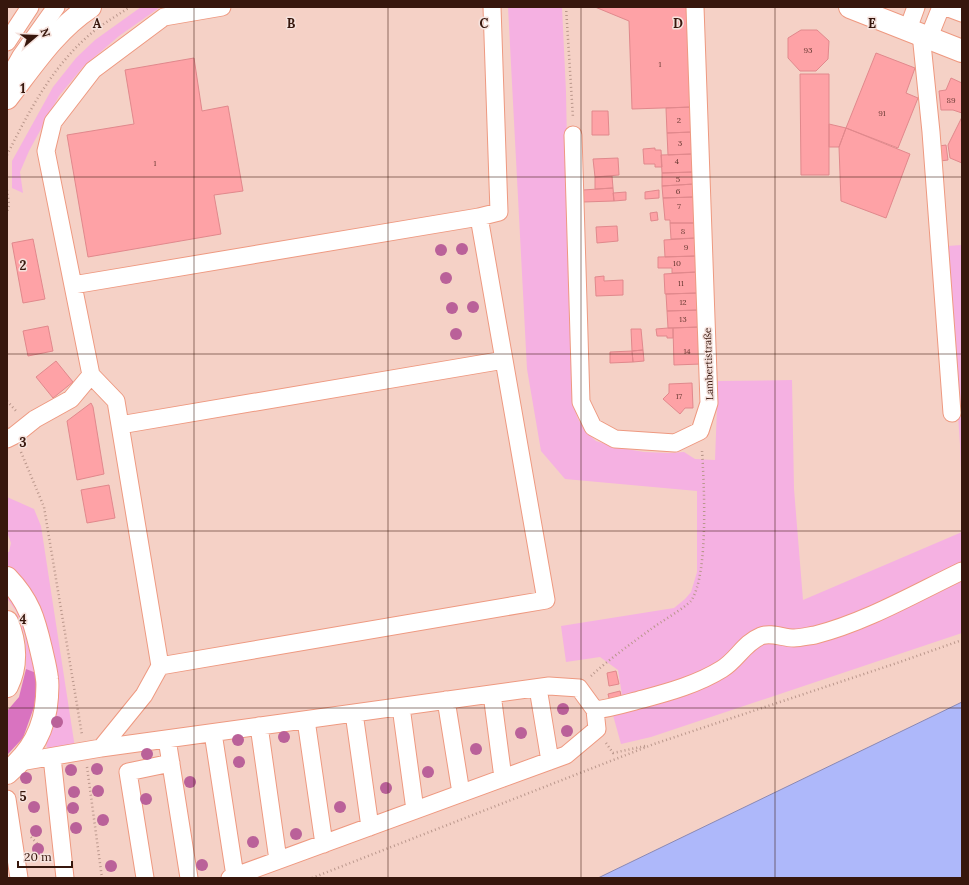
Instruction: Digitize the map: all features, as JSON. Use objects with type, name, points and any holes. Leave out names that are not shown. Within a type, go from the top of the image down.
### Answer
[{"type":"main road","points":[[7,98],[49,43],[76,16],[90,7]]},
{"type":"main road","points":[[850,7],[962,50]]},
{"type":"main road","points":[[7,578],[22,596],[32,613],[48,679],[46,710],[41,729],[33,745],[13,767]]},
{"type":"main road","points":[[7,622],[11,631],[15,650],[13,671],[7,686]]},
{"type":"street","points":[[7,42],[30,7]]},
{"type":"street","points":[[7,81],[21,56],[56,7]]},
{"type":"street","points":[[93,750],[144,695],[160,666],[116,401],[91,375],[46,151],[53,122],[93,70],[164,17],[222,7]]},
{"type":"street","points":[[73,285],[478,217],[499,212],[492,7]]},
{"type":"street","name":"Lambertistraße","points":[[695,7],[709,403],[700,431]]},
{"type":"street","points":[[916,7],[931,132],[952,413]]},
{"type":"street","points":[[919,33],[941,7]]},
{"type":"street","points":[[946,7],[962,13]]},
{"type":"street","points":[[574,135],[581,402],[593,427],[615,439],[675,443],[700,431]]},
{"type":"street","points":[[160,666],[546,600],[478,217]]},
{"type":"street","points":[[120,425],[504,360]]},
{"type":"street","points":[[11,437],[35,419],[71,399],[91,375]]},
{"type":"street","points":[[595,710],[611,708],[671,693],[723,669],[745,645],[762,635],[776,635],[794,638],[814,635],[856,622],[962,571]]},
{"type":"street","points":[[13,767],[52,757],[93,750],[213,732],[549,686],[579,688],[595,710],[597,729],[566,754],[550,761],[232,877],[213,732]]},
{"type":"street","points":[[538,688],[550,761]]},
{"type":"street","points":[[492,694],[503,778]]},
{"type":"street","points":[[446,700],[460,793]]},
{"type":"street","points":[[401,707],[415,810]]},
{"type":"street","points":[[354,713],[370,827]]},
{"type":"street","points":[[306,720],[324,844]]},
{"type":"street","points":[[259,726],[278,860]]},
{"type":"street","points":[[167,739],[189,878]]},
{"type":"street","points":[[52,757],[65,878]]},
{"type":"street","points":[[145,878],[128,772],[171,763]]},
{"type":"street","points":[[7,799],[19,878]]},
{"type":"path","points":[[7,155],[36,101],[60,65],[88,36],[130,7]]},
{"type":"path","points":[[566,7],[574,135]]},
{"type":"path","points":[[7,190],[9,205],[7,212]]},
{"type":"path","points":[[7,401],[17,412],[11,437],[44,507],[93,750],[102,878]]},
{"type":"path","points":[[579,688],[592,675],[645,634],[690,602],[699,583],[703,541],[704,481],[700,431]]},
{"type":"path","points":[[312,878],[654,744],[962,640]]},
{"type":"path","points":[[597,729],[613,754],[654,744]]},
{"type":"path","points":[[29,835],[44,852]]},
{"type":"shaded area","points":[[141,7],[167,7],[159,8],[119,36],[83,67],[59,96],[29,151],[20,172],[23,193],[12,188],[12,161],[53,87],[76,58],[95,40]]},
{"type":"shaded area","points":[[508,7],[562,7],[566,92],[572,401],[578,419],[587,433],[596,441],[615,447],[644,452],[684,452],[695,459],[715,460],[718,381],[792,380],[794,489],[803,600],[962,532],[962,633],[651,737],[621,744],[611,708],[623,701],[618,670],[600,657],[566,662],[561,626],[674,608],[685,599],[691,592],[697,572],[697,491],[565,479],[541,451],[527,369]]},
{"type":"shaded area","points":[[962,245],[962,501],[960,445],[947,246]]},
{"type":"shaded area","points":[[7,497],[34,509],[41,526],[75,748],[55,753],[47,748],[45,736],[50,670],[7,569],[7,552],[9,552],[11,543],[7,532]]},
{"type":"shaded area","points":[[7,587],[14,593],[39,674],[26,669],[25,636],[16,611],[7,598]]},
{"type":"shaded area","points":[[26,669],[39,674],[34,707],[23,738],[7,755],[7,711],[19,697]]},
{"type":"water","points":[[962,702],[962,878],[598,878]]},
{"type":"building","points":[[595,7],[687,7],[692,107],[632,109],[629,21]]},
{"type":"building","points":[[801,30],[817,30],[829,41],[828,59],[816,71],[800,71],[788,58],[788,38]]},
{"type":"building","points":[[876,53],[915,68],[906,93],[918,98],[898,148],[846,128]]},
{"type":"building","points":[[194,58],[202,111],[228,106],[243,191],[214,195],[221,234],[88,257],[67,135],[134,124],[125,70]]},
{"type":"building","points":[[800,74],[829,74],[829,175],[801,175]]},
{"type":"building","points":[[951,78],[962,83],[962,113],[953,110],[941,110],[939,91],[946,90]]},
{"type":"building","points":[[692,107],[692,132],[667,133],[666,108]]},
{"type":"building","points":[[592,111],[608,111],[609,135],[592,135]]},
{"type":"building","points":[[962,117],[962,163],[950,158],[948,145]]},
{"type":"building","points":[[829,124],[846,128],[839,147],[829,147]]},
{"type":"building","points":[[846,128],[910,154],[886,218],[841,201],[839,147]]},
{"type":"building","points":[[692,132],[692,154],[668,155],[667,133]]},
{"type":"building","points":[[946,145],[948,160],[940,161],[939,146]]},
{"type":"building","points":[[655,148],[655,150],[661,150],[662,167],[655,167],[655,164],[644,164],[643,149]]},
{"type":"building","points":[[692,154],[693,172],[662,173],[661,155]]},
{"type":"building","points":[[618,158],[619,175],[595,177],[593,159]]},
{"type":"building","points":[[693,172],[694,184],[662,186],[662,173]]},
{"type":"building","points":[[612,176],[613,188],[595,189],[595,177]]},
{"type":"building","points":[[694,184],[694,197],[663,198],[662,186]]},
{"type":"building","points":[[613,188],[614,201],[583,202],[583,190]]},
{"type":"building","points":[[659,190],[659,198],[645,199],[645,192]]},
{"type":"building","points":[[626,192],[626,200],[614,201],[613,193]]},
{"type":"building","points":[[694,197],[695,223],[670,223],[670,220],[665,220],[663,198]]},
{"type":"building","points":[[657,212],[658,220],[651,221],[650,213]]},
{"type":"building","points":[[670,223],[695,223],[696,238],[671,239]]},
{"type":"building","points":[[617,226],[618,241],[597,243],[596,227]]},
{"type":"building","points":[[696,238],[697,256],[665,257],[664,240]]},
{"type":"building","points":[[33,239],[45,299],[23,303],[12,243]]},
{"type":"building","points":[[697,256],[697,272],[672,273],[672,268],[658,268],[658,257]]},
{"type":"building","points":[[697,272],[698,293],[665,294],[664,274]]},
{"type":"building","points":[[604,276],[604,281],[623,280],[623,295],[596,296],[595,277]]},
{"type":"building","points":[[698,293],[699,310],[667,311],[666,294]]},
{"type":"building","points":[[699,310],[700,327],[668,328],[667,311]]},
{"type":"building","points":[[48,326],[53,351],[28,356],[23,331]]},
{"type":"building","points":[[700,327],[701,364],[674,365],[673,328]]},
{"type":"building","points":[[673,328],[673,338],[667,338],[667,336],[657,336],[656,329]]},
{"type":"building","points":[[631,329],[641,329],[643,350],[632,351]]},
{"type":"building","points":[[643,350],[644,361],[633,362],[632,351]]},
{"type":"building","points":[[632,351],[633,362],[610,363],[610,352]]},
{"type":"building","points":[[56,361],[73,382],[53,398],[36,377]]},
{"type":"building","points":[[692,383],[693,408],[685,408],[680,414],[663,399],[669,393],[669,384]]},
{"type":"building","points":[[91,403],[93,407],[104,474],[77,480],[67,421]]},
{"type":"building","points":[[109,485],[115,518],[87,523],[81,490]]},
{"type":"building","points":[[616,671],[619,684],[609,686],[607,673]]},
{"type":"building","points":[[620,691],[622,700],[610,702],[608,694]]}]
